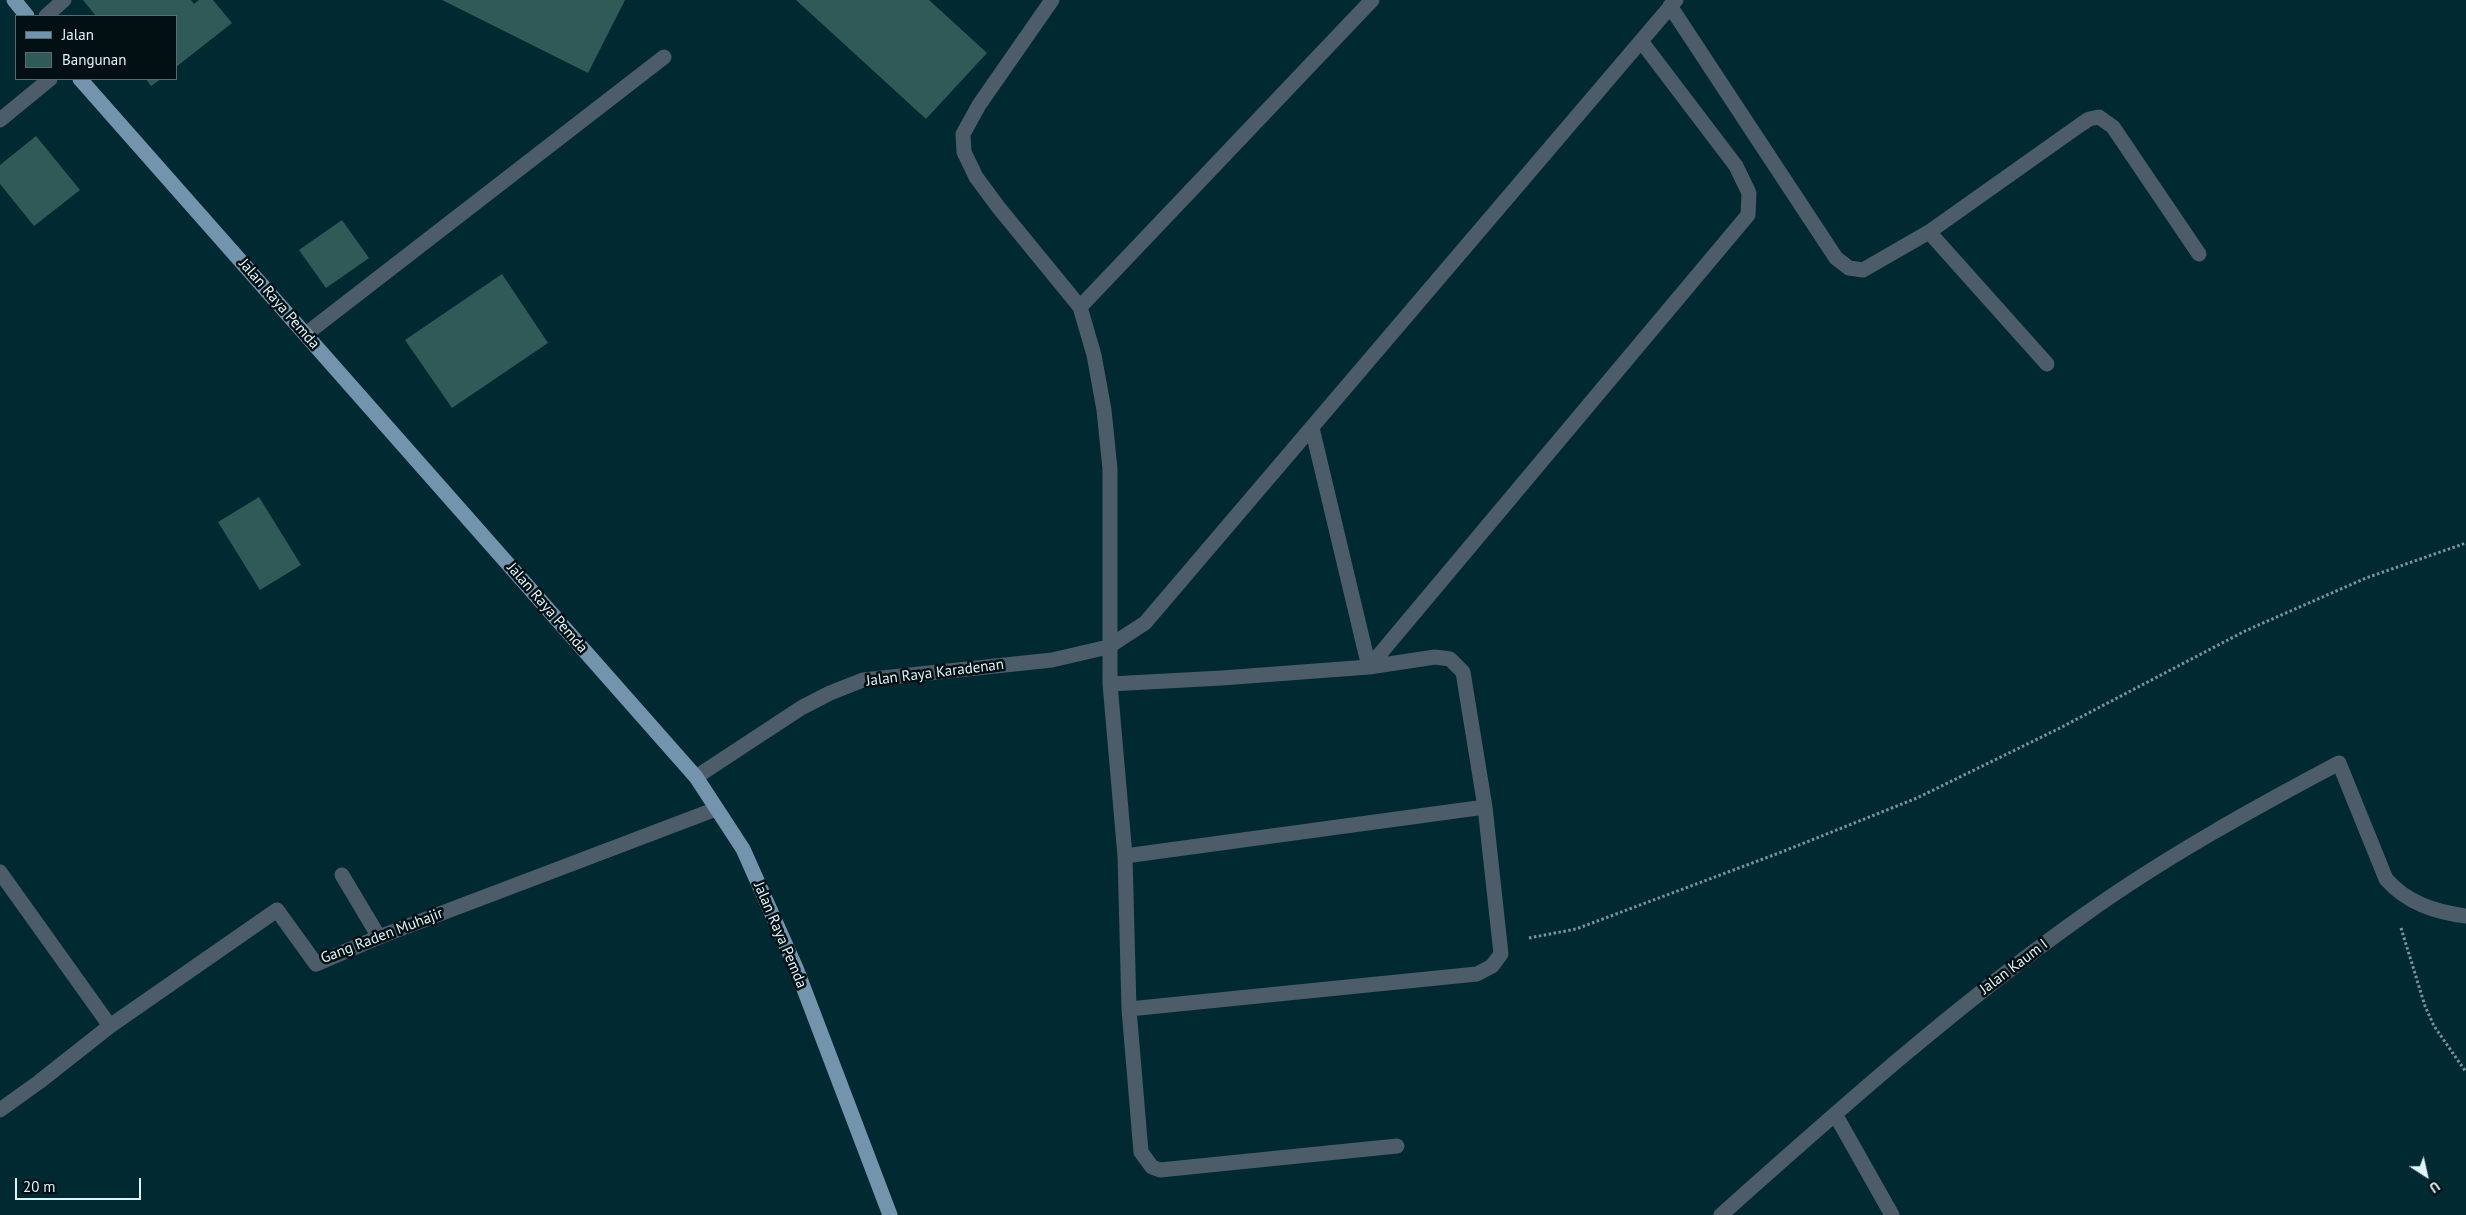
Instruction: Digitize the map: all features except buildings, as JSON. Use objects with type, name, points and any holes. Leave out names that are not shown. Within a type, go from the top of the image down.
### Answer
[{"type":"main road","points":[[14,0],[26,15]]},
{"type":"main road","name":"Jalan Raya Pemda","points":[[81,80],[696,778],[743,849],[796,968],[890,1215]]},
{"type":"street","points":[[47,15],[64,0]]},
{"type":"street","points":[[1052,0],[979,105],[963,134],[964,152],[976,176],[999,208],[1080,307],[1094,355],[1104,410],[1110,469],[1108,647],[1125,856],[1129,1009],[1141,1152],[1152,1167],[1160,1170],[1397,1146]]},
{"type":"street","points":[[1080,307],[1372,0]]},
{"type":"street","points":[[1108,647],[1150,616],[1673,3],[1836,258],[1849,268],[1863,270],[1930,232],[2080,124],[2098,117],[2106,120],[2113,127],[2199,254]]},
{"type":"street","points":[[1369,667],[1748,215],[1748,193],[1736,166],[1641,41]]},
{"type":"street","points":[[306,334],[664,57]]},
{"type":"street","points":[[0,120],[49,80]]},
{"type":"street","points":[[1930,232],[2048,364]]},
{"type":"street","points":[[1312,428],[1369,667]]},
{"type":"street","name":"Jalan Raya Karadenan","points":[[696,778],[801,708],[830,693],[863,680],[1052,660],[1108,647]]},
{"type":"street","points":[[1110,684],[1369,667],[1435,657],[1450,659],[1463,672],[1485,807],[1501,954],[1492,966],[1477,974],[1129,1009]]},
{"type":"street","name":"Jalan Kaum I","points":[[1721,1215],[1870,1082],[1978,993],[2085,914],[2173,857],[2339,763],[2386,879]]},
{"type":"street","points":[[1125,856],[1485,807]]},
{"type":"street","name":"Gang Raden Muhajir","points":[[0,1110],[40,1082],[110,1026],[277,910],[316,964],[379,937],[716,809]]},
{"type":"street","points":[[0,872],[110,1026]]},
{"type":"street","points":[[342,875],[379,937]]},
{"type":"street","points":[[2386,879],[2398,894],[2441,913],[2466,916]]},
{"type":"street","points":[[1834,1114],[1892,1215]]},
{"type":"path","points":[[1500,944],[1576,929],[1917,798],[2058,729],[2245,631],[2366,578],[2466,543]]},
{"type":"path","points":[[2386,879],[2425,1006],[2434,1026],[2466,1072]]}]
